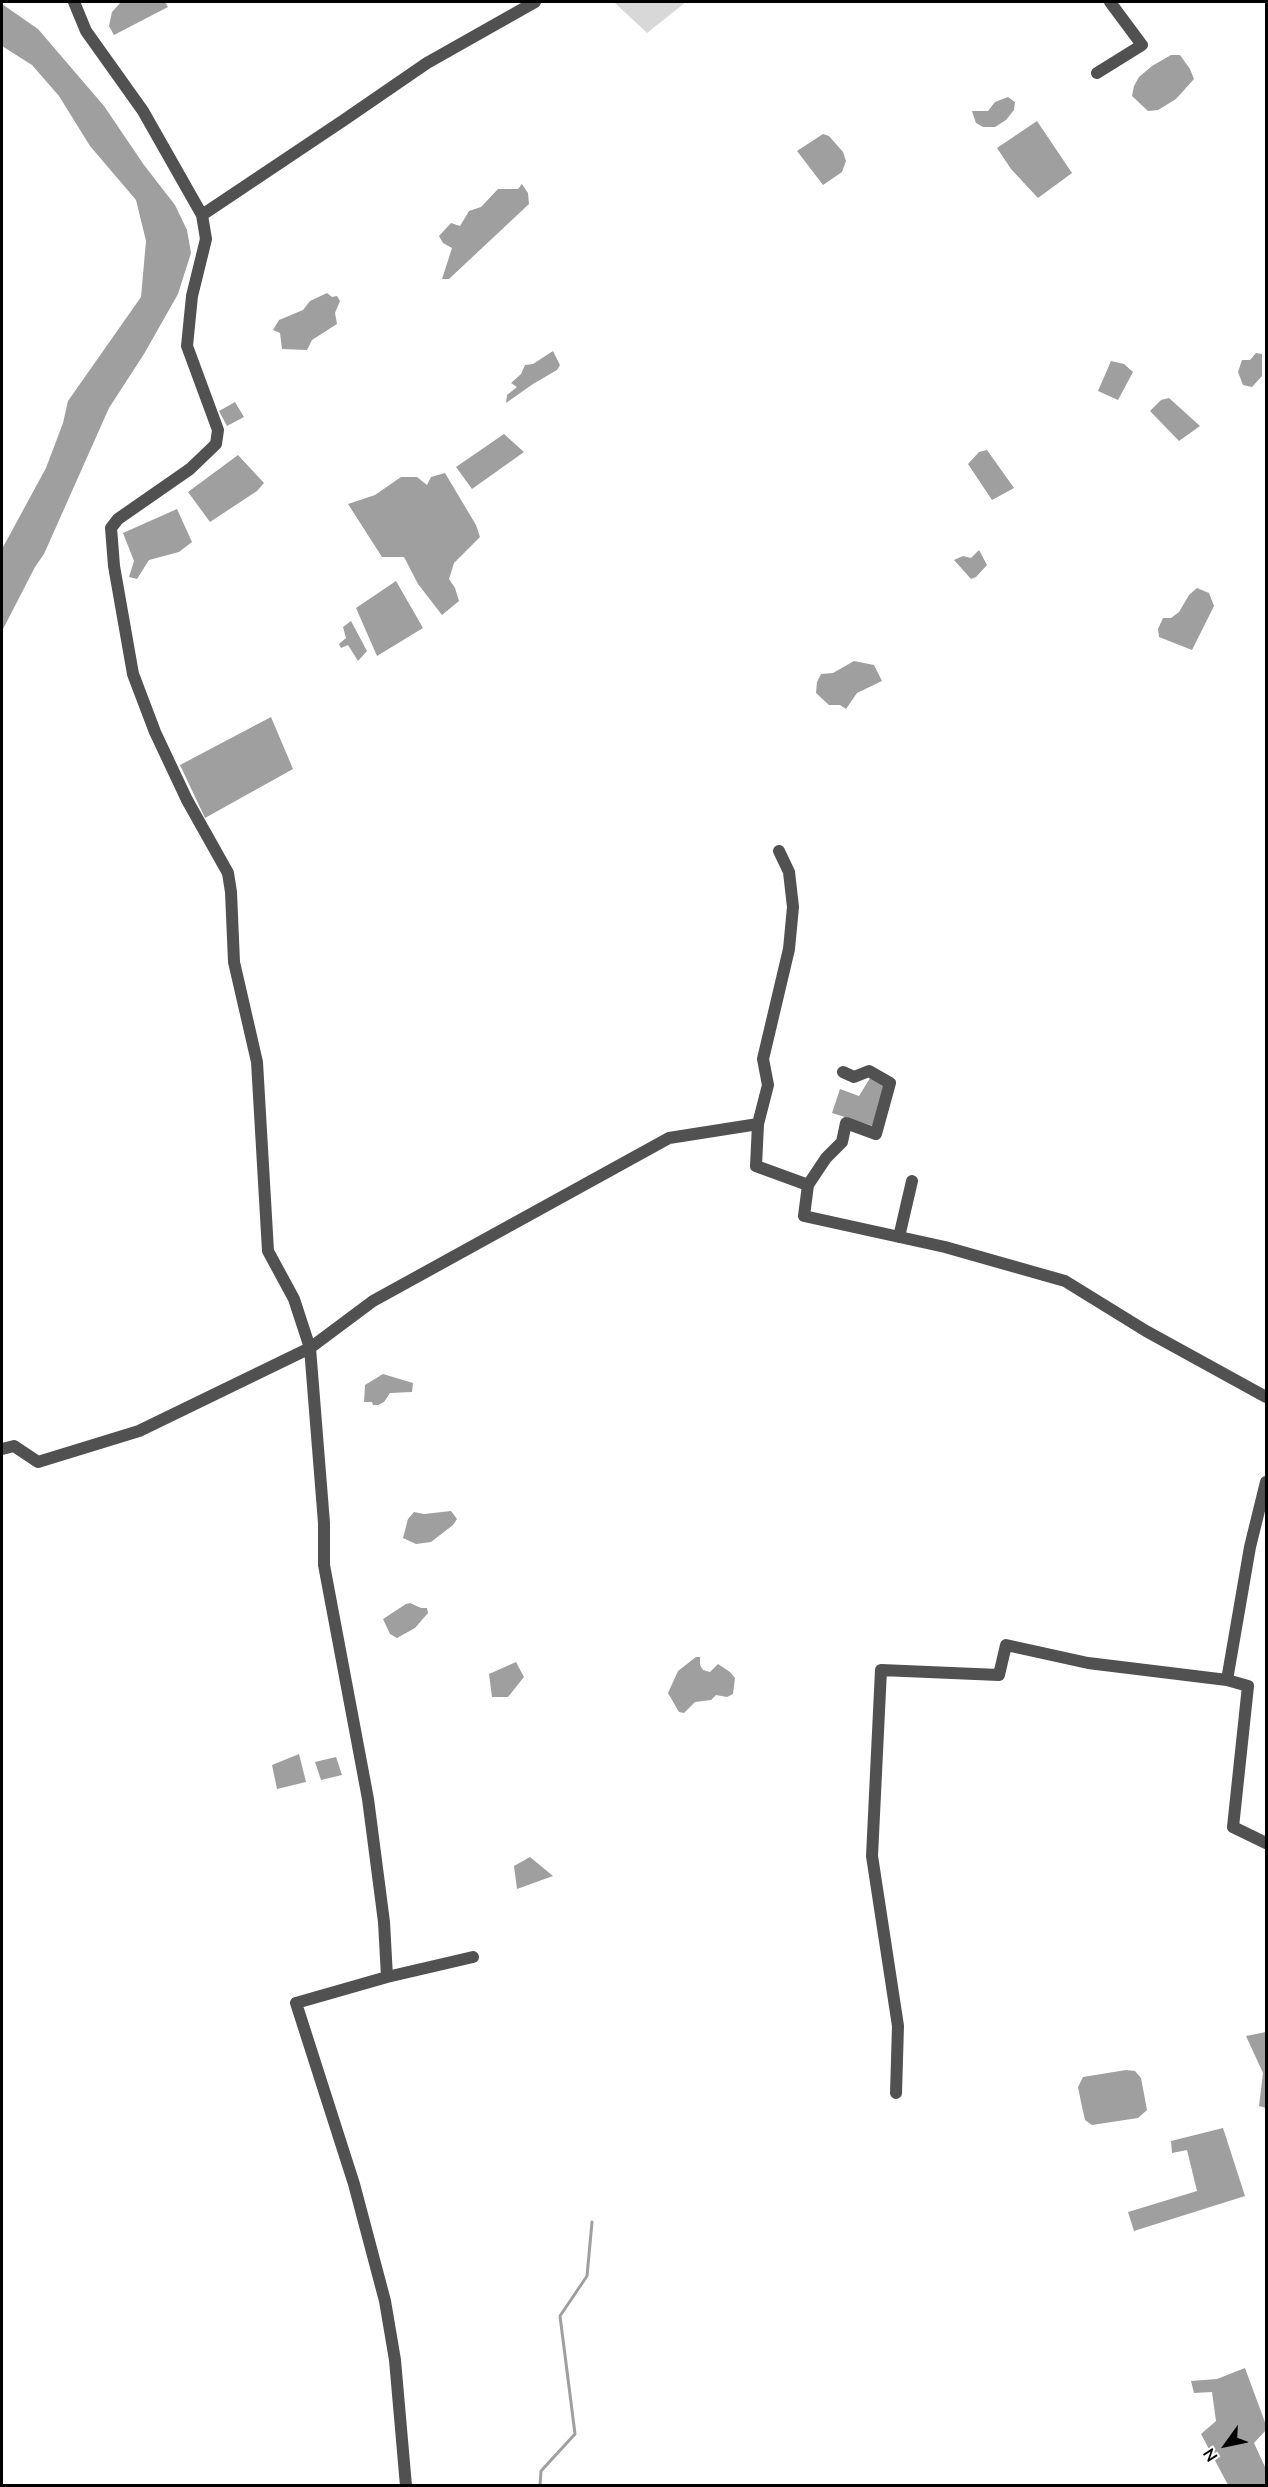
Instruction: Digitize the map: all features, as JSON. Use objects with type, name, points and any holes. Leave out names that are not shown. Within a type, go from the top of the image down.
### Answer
[{"type":"street","points":[[74,2],[86,31],[143,111],[202,215],[206,239],[192,296],[187,346],[218,430],[216,444],[190,469],[118,519],[111,528],[114,566],[133,674],[159,742],[228,873],[234,962],[257,1062],[268,1251],[294,1299],[310,1348],[324,1523],[324,1565],[368,1799],[384,1922],[387,1977]]},
{"type":"street","points":[[202,215],[427,63],[536,2]]},
{"type":"street","points":[[1097,73],[1142,45],[1110,2]]},
{"type":"street","points":[[779,851],[789,872],[793,906],[789,949],[762,1059],[768,1085],[758,1124],[756,1166],[808,1185]]},
{"type":"street","points":[[843,1072],[854,1077],[869,1071],[890,1083],[876,1134],[846,1124],[842,1142],[826,1158],[808,1185],[804,1216],[945,1247],[1065,1281],[1146,1331],[1266,1397]]},
{"type":"street","points":[[2,1449],[14,1446],[38,1462],[139,1431],[310,1348],[373,1301],[669,1138],[758,1124]]},
{"type":"street","points":[[899,1237],[912,1180]]},
{"type":"street","points":[[1227,1680],[1250,1547],[1266,1482]]},
{"type":"street","points":[[896,2092],[898,2026],[872,1856],[881,1670],[999,1675],[1006,1645],[1088,1663],[1227,1680],[1248,1686],[1233,1827],[1266,1843]]},
{"type":"street","points":[[406,2486],[395,2360],[385,2301],[354,2184],[296,2003],[387,1977],[473,1957]]},
{"type":"shaded area","points":[[121,2],[165,2],[168,7],[114,35],[109,26],[112,12]]},
{"type":"shaded area","points":[[616,2],[686,2],[647,33]]},
{"type":"shaded area","points":[[2,4],[38,29],[104,106],[144,165],[175,205],[187,230],[191,253],[178,294],[144,354],[109,408],[44,554],[2,631],[2,549],[46,468],[63,423],[68,401],[141,297],[146,241],[136,200],[90,146],[59,96],[32,65],[2,46]]},
{"type":"shaded area","points":[[1171,55],[1180,55],[1194,79],[1176,99],[1158,110],[1148,111],[1132,96],[1134,86],[1139,77],[1152,66]]},
{"type":"shaded area","points":[[1008,97],[1015,102],[1014,110],[1006,120],[995,127],[983,127],[976,123],[972,111],[988,111],[995,102]]},
{"type":"shaded area","points":[[1037,121],[1072,173],[1038,198],[1011,169],[997,148]]},
{"type":"shaded area","points":[[823,134],[829,136],[843,152],[846,161],[842,172],[823,185],[797,151]]},
{"type":"shaded area","points":[[522,184],[528,193],[529,204],[449,279],[442,279],[452,248],[443,243],[439,236],[451,223],[460,226],[469,211],[481,207],[498,189],[518,189]]},
{"type":"shaded area","points":[[327,293],[332,297],[337,296],[340,301],[335,313],[337,324],[312,340],[307,350],[282,349],[280,333],[273,330],[279,320],[303,310],[310,301]]},
{"type":"shaded area","points":[[553,351],[560,365],[557,370],[506,403],[507,395],[517,387],[511,383],[521,374],[525,365],[533,364]]},
{"type":"shaded area","points":[[1256,353],[1262,354],[1262,376],[1252,387],[1243,385],[1238,372],[1242,360],[1250,360]]},
{"type":"shaded area","points":[[1111,361],[1124,364],[1133,372],[1118,400],[1098,391]]},
{"type":"shaded area","points":[[1169,398],[1200,426],[1179,441],[1150,411],[1161,400]]},
{"type":"shaded area","points":[[235,402],[244,417],[227,426],[219,411]]},
{"type":"shaded area","points":[[504,434],[524,452],[472,489],[456,467]]},
{"type":"shaded area","points":[[987,450],[1014,488],[992,500],[968,464],[979,452]]},
{"type":"shaded area","points":[[238,455],[264,483],[257,491],[210,522],[188,492]]},
{"type":"shaded area","points":[[445,473],[476,525],[480,537],[454,563],[449,579],[459,601],[442,615],[418,584],[404,557],[382,557],[348,504],[375,495],[401,477],[417,477],[427,485],[431,477]]},
{"type":"shaded area","points":[[177,509],[192,542],[179,552],[149,560],[137,579],[129,577],[134,561],[123,533]]},
{"type":"shaded area","points":[[979,550],[987,565],[971,579],[954,560],[963,556],[971,558]]},
{"type":"shaded area","points":[[396,581],[423,628],[377,656],[356,608]]},
{"type":"shaded area","points":[[1197,588],[1209,593],[1214,606],[1192,650],[1159,637],[1158,629],[1163,618],[1171,618],[1179,612],[1189,595]]},
{"type":"shaded area","points":[[351,621],[367,651],[358,661],[348,645],[341,648],[339,644],[346,638],[343,627]]},
{"type":"shaded area","points":[[854,661],[874,665],[882,681],[857,693],[846,709],[840,705],[829,705],[816,693],[817,682],[821,674],[833,673]]},
{"type":"shaded area","points":[[271,717],[293,769],[205,818],[180,765]]},
{"type":"shaded area","points":[[870,1078],[886,1084],[873,1126],[832,1113],[840,1089],[859,1096]]},
{"type":"shaded area","points":[[383,1374],[413,1383],[412,1392],[390,1393],[384,1402],[378,1405],[364,1402],[365,1385]]},
{"type":"shaded area","points":[[451,1511],[457,1519],[453,1525],[431,1542],[416,1544],[403,1538],[408,1519],[414,1512],[424,1514]]},
{"type":"shaded area","points":[[410,1603],[427,1608],[428,1613],[415,1628],[397,1638],[390,1634],[383,1619]]},
{"type":"shaded area","points":[[696,1657],[700,1657],[703,1670],[710,1672],[718,1664],[730,1672],[735,1678],[733,1694],[727,1697],[716,1695],[711,1700],[695,1702],[684,1713],[679,1712],[668,1693],[678,1671]]},
{"type":"shaded area","points":[[516,1662],[524,1677],[508,1697],[492,1697],[489,1674]]},
{"type":"shaded area","points":[[299,1754],[306,1782],[277,1789],[272,1765]]},
{"type":"shaded area","points":[[336,1757],[342,1775],[321,1780],[315,1762]]},
{"type":"shaded area","points":[[530,1857],[553,1876],[517,1889],[514,1866]]},
{"type":"shaded area","points":[[1266,2032],[1266,2108],[1259,2106],[1263,2073],[1246,2036]]},
{"type":"shaded area","points":[[1126,2070],[1135,2071],[1141,2078],[1147,2110],[1138,2118],[1092,2125],[1085,2120],[1078,2087],[1083,2077]]},
{"type":"shaded area","points":[[1223,2128],[1245,2196],[1134,2231],[1128,2212],[1197,2191],[1187,2150],[1172,2153],[1171,2141]]},
{"type":"shaded area","points":[[1245,2368],[1266,2425],[1266,2430],[1254,2443],[1266,2469],[1266,2485],[1228,2485],[1201,2434],[1216,2421],[1212,2392],[1194,2393],[1191,2381],[1217,2379]]},
{"type":"waterway","points":[[540,2486],[541,2471],[575,2434],[560,2316],[587,2276],[592,2222]]}]
